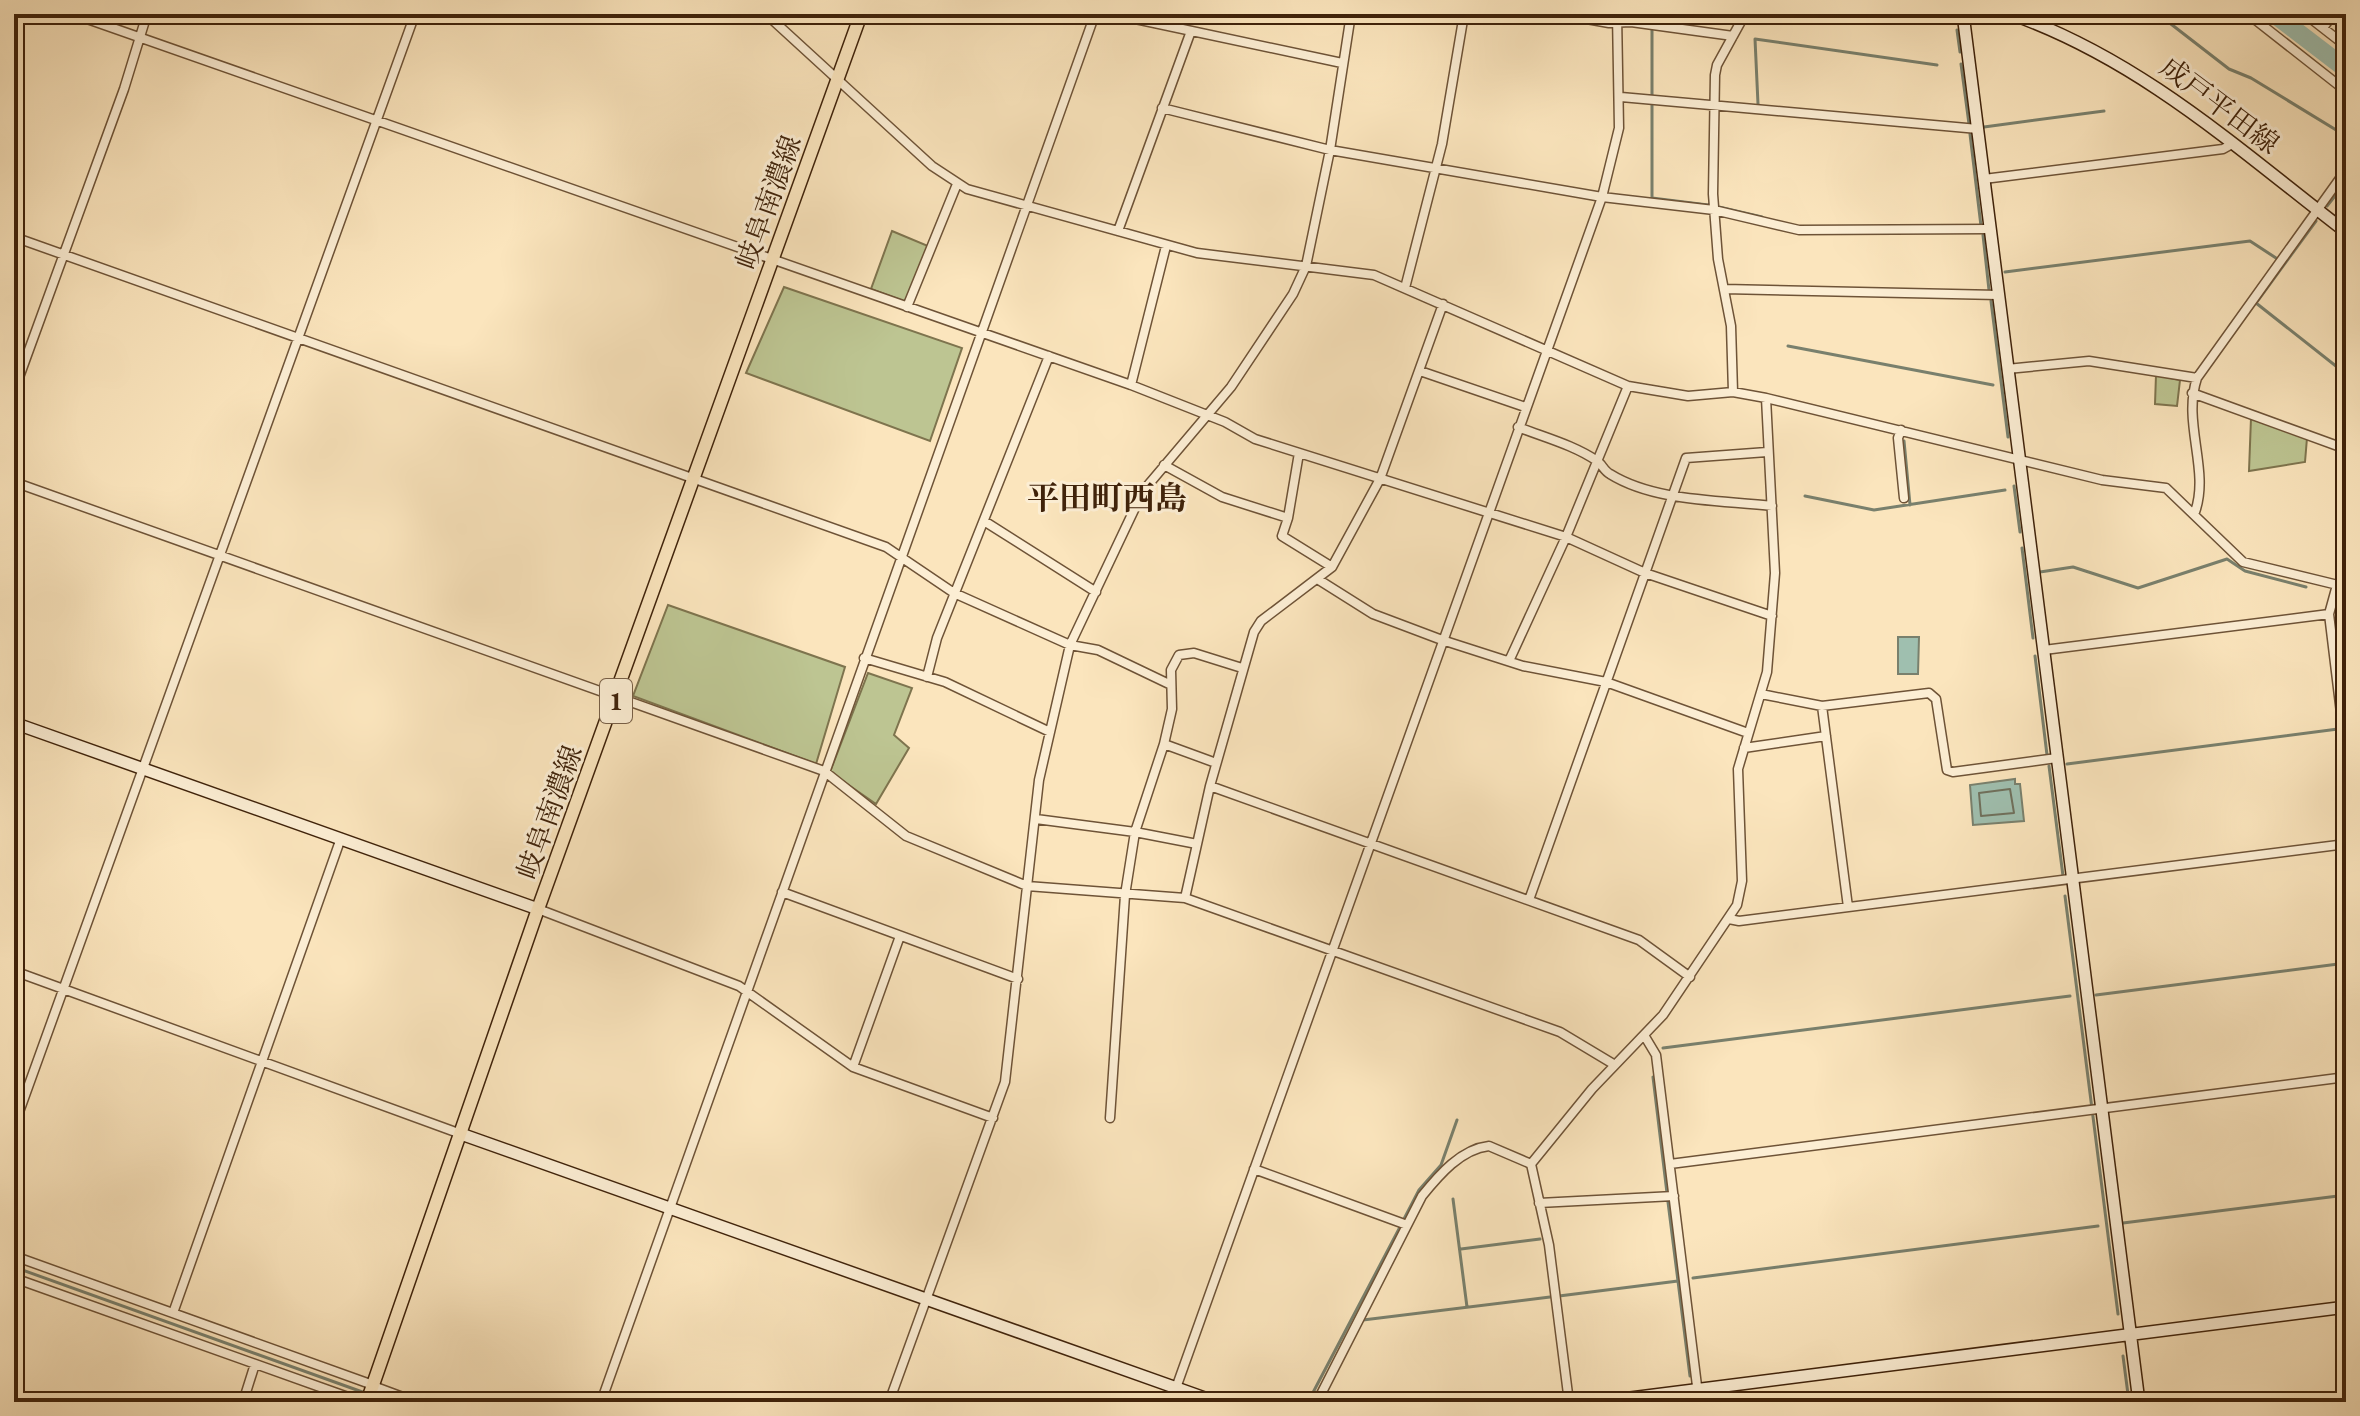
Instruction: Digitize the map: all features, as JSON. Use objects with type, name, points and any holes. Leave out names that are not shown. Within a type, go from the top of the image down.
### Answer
[{"type":"main road","name":"岐阜南濃線","points":[[369,1393],[538,909],[861,14]]},
{"type":"street","points":[[73,14],[1131,385],[1209,416],[1255,439],[1566,537],[1645,573],[1772,616]]},
{"type":"street","points":[[14,391],[147,14]]},
{"type":"street","points":[[14,1126],[415,14]]},
{"type":"street","points":[[766,14],[932,166],[957,184],[1026,207],[1166,246],[1229,258],[1374,275],[1628,386],[1688,396],[1733,392],[1766,398],[2102,480],[2166,488],[2195,512],[2243,562],[2342,586],[2329,614],[2342,679],[2346,754]]},
{"type":"street","points":[[601,1402],[1095,14]]},
{"type":"street","points":[[1112,14],[1342,63]]},
{"type":"street","points":[[889,1402],[929,1299],[1010,1062],[1039,780],[1070,645],[1143,491],[1209,416],[1262,342],[1306,266],[1330,150],[1351,14]]},
{"type":"street","points":[[1405,288],[1436,166],[1464,14]]},
{"type":"street","points":[[1559,14],[1617,18],[1733,36]]},
{"type":"street","points":[[1733,392],[1731,326],[1714,210],[1714,104],[1717,65],[1745,14]]},
{"type":"street","points":[[1963,14],[2073,879],[2095,1109],[2139,1402]]},
{"type":"street","name":"成戸平田線","points":[[2011,14],[2040,18],[2156,84],[2346,232]]},
{"type":"street","points":[[2248,14],[2346,91]]},
{"type":"street","points":[[2305,14],[2346,46]]},
{"type":"street","points":[[2323,28],[2333,14]]},
{"type":"street","points":[[1171,1402],[1602,197],[1619,128],[1621,97],[1617,18]]},
{"type":"street","points":[[1118,231],[1191,31]]},
{"type":"street","points":[[1621,97],[1978,129]]},
{"type":"street","points":[[1162,108],[1330,150],[1602,197],[1714,210],[1799,230],[1990,229]]},
{"type":"street","points":[[1984,179],[2223,149],[2232,144]]},
{"type":"street","points":[[2195,512],[2200,498],[2190,412],[2197,378],[2346,170]]},
{"type":"street","points":[[907,307],[957,184]]},
{"type":"street","points":[[14,237],[901,555],[954,593],[1070,645],[1098,650],[1169,684]]},
{"type":"street","points":[[1131,385],[1166,246]]},
{"type":"street","points":[[1724,289],[1998,295]]},
{"type":"street","points":[[1185,898],[1210,786],[1242,668],[1261,621],[1319,580],[1332,567],[1380,479],[1443,304]]},
{"type":"street","points":[[927,677],[954,593],[1049,356]]},
{"type":"street","points":[[2007,369],[2089,361],[2197,378]]},
{"type":"street","points":[[1420,371],[1525,407]]},
{"type":"street","points":[[1509,661],[1566,537],[1628,386]]},
{"type":"street","points":[[2192,393],[2346,449]]},
{"type":"street","points":[[1531,1164],[1644,1035],[1690,977],[1729,919],[1742,881],[1738,769],[1761,694],[1775,573],[1766,398]]},
{"type":"street","points":[[1518,427],[1598,461],[1608,473],[1672,495],[1772,506]]},
{"type":"street","points":[[1901,430],[1898,438],[1904,498]]},
{"type":"street","points":[[1529,900],[1686,458],[1767,452]]},
{"type":"street","points":[[1299,453],[1282,536],[1332,567]]},
{"type":"street","points":[[1164,465],[1222,497],[1288,518]]},
{"type":"street","points":[[14,482],[824,771],[906,836],[1027,886],[1185,898],[1560,1032],[1577,1039],[1615,1065]]},
{"type":"street","points":[[984,521],[1096,592]]},
{"type":"street","points":[[1319,580],[1373,614],[1442,640],[1509,661],[1606,682],[1748,733]]},
{"type":"street","points":[[2044,650],[2329,614]]},
{"type":"street","points":[[1110,1118],[1125,895],[1135,832],[1164,744],[1172,709],[1169,684],[1179,655],[1194,653],[1242,668]]},
{"type":"street","points":[[864,658],[927,677],[1050,732]]},
{"type":"street","points":[[1761,694],[1822,706],[1929,693],[1936,699],[1944,764],[1953,772],[2057,758]]},
{"type":"street","points":[[1822,706],[1848,907]]},
{"type":"street","points":[[14,723],[538,909],[748,991],[853,1067],[993,1118]]},
{"type":"street","points":[[1744,748],[1826,736]]},
{"type":"street","points":[[1164,744],[1216,763]]},
{"type":"street","points":[[1210,786],[1639,940],[1690,977]]},
{"type":"street","points":[[1036,819],[1197,844]]},
{"type":"street","points":[[173,1313],[341,838]]},
{"type":"street","points":[[1729,919],[1739,921],[2346,844]]},
{"type":"street","points":[[782,892],[1018,979]]},
{"type":"street","points":[[853,1067],[900,936]]},
{"type":"street","points":[[14,971],[461,1134],[1216,1402]]},
{"type":"street","points":[[1644,1035],[1656,1055],[1698,1396]]},
{"type":"street","points":[[1670,1164],[2346,1077]]},
{"type":"street","points":[[1317,1402],[1422,1196],[1439,1175],[1480,1147],[1503,1149],[1531,1164]]},
{"type":"street","points":[[1531,1164],[1549,1245],[1569,1402]]},
{"type":"street","points":[[1254,1169],[1407,1225]]},
{"type":"street","points":[[1539,1203],[1674,1196]]},
{"type":"street","points":[[14,1256],[173,1313],[369,1393]]},
{"type":"street","points":[[14,1278],[255,1364],[416,1402]]},
{"type":"street","points":[[1599,1402],[1698,1396],[2130,1334],[2346,1307]]},
{"type":"street","points":[[243,1402],[255,1364]]},
{"type":"green space","points":[[892,231],[928,246],[906,302],[871,289]]},
{"type":"green space","points":[[784,287],[962,348],[930,441],[746,373]]},
{"type":"green space","points":[[2156,375],[2180,380],[2177,406],[2155,404]]},
{"type":"green space","points":[[2251,418],[2307,438],[2305,462],[2249,471]]},
{"type":"green space","points":[[668,605],[845,667],[816,764],[633,696]]},
{"type":"green space","points":[[868,673],[912,688],[894,735],[909,748],[876,804],[830,772]]},
{"type":"water","points":[[1898,637],[1919,637],[1918,674],[1898,674]]},
{"type":"water","points":[[2015,779],[2015,784],[2020,784],[2024,821],[1973,825],[1970,785]]},
{"type":"waterway","points":[[2158,14],[2229,69],[2251,78],[2346,136]]},
{"type":"waterway","points":[[2274,14],[2346,69]]},
{"type":"waterway","points":[[1652,27],[1652,95]]},
{"type":"waterway","points":[[1957,30],[1960,52]]},
{"type":"waterway","points":[[1758,104],[1755,39],[1937,65]]},
{"type":"waterway","points":[[1961,64],[1969,124]]},
{"type":"waterway","points":[[1652,103],[1652,198],[1708,205]]},
{"type":"waterway","points":[[1984,127],[2104,111]]},
{"type":"waterway","points":[[1970,134],[1981,226]]},
{"type":"waterway","points":[[2327,206],[2346,182]]},
{"type":"waterway","points":[[1719,207],[1762,217]]},
{"type":"waterway","points":[[2316,221],[2256,303],[2346,374]]},
{"type":"waterway","points":[[1983,235],[1989,290]]},
{"type":"waterway","points":[[2005,272],[2250,241],[2276,258]]},
{"type":"waterway","points":[[1991,301],[2008,437]]},
{"type":"waterway","points":[[1788,346],[1993,385]]},
{"type":"waterway","points":[[1904,441],[1910,505]]},
{"type":"waterway","points":[[2014,486],[2020,532]]},
{"type":"waterway","points":[[1805,496],[1874,510],[2005,490]]},
{"type":"waterway","points":[[2022,548],[2033,638]]},
{"type":"waterway","points":[[2040,572],[2073,567],[2138,588],[2227,559],[2245,571],[2306,587]]},
{"type":"waterway","points":[[2035,656],[2047,755]]},
{"type":"waterway","points":[[2067,764],[2338,729]]},
{"type":"waterway","points":[[2049,766],[2063,876]]},
{"type":"waterway","points":[[2065,896],[2118,1314]]},
{"type":"waterway","points":[[2096,995],[2346,963]]},
{"type":"waterway","points":[[1663,1048],[2070,996]]},
{"type":"waterway","points":[[1653,1077],[1667,1193]]},
{"type":"waterway","points":[[1404,1219],[1419,1190],[1441,1165],[1457,1120]]},
{"type":"waterway","points":[[2123,1223],[2346,1195]]},
{"type":"waterway","points":[[1453,1199],[1467,1307]]},
{"type":"waterway","points":[[1668,1202],[1690,1376]]},
{"type":"waterway","points":[[1693,1278],[2098,1226]]},
{"type":"waterway","points":[[1308,1402],[1400,1227]]},
{"type":"waterway","points":[[1461,1249],[1540,1239]]},
{"type":"waterway","points":[[14,1267],[368,1394]]},
{"type":"waterway","points":[[1559,1296],[1678,1281]]},
{"type":"waterway","points":[[1363,1320],[1550,1297]]},
{"type":"waterway","points":[[2123,1356],[2129,1402]]},
{"type":"waterway","points":[[375,1397],[390,1402]]},
{"type":"waterway","points":[[1692,1398],[1693,1402]]},
{"type":"district","name":"平田町西島","points":[[1107,498]]}]
